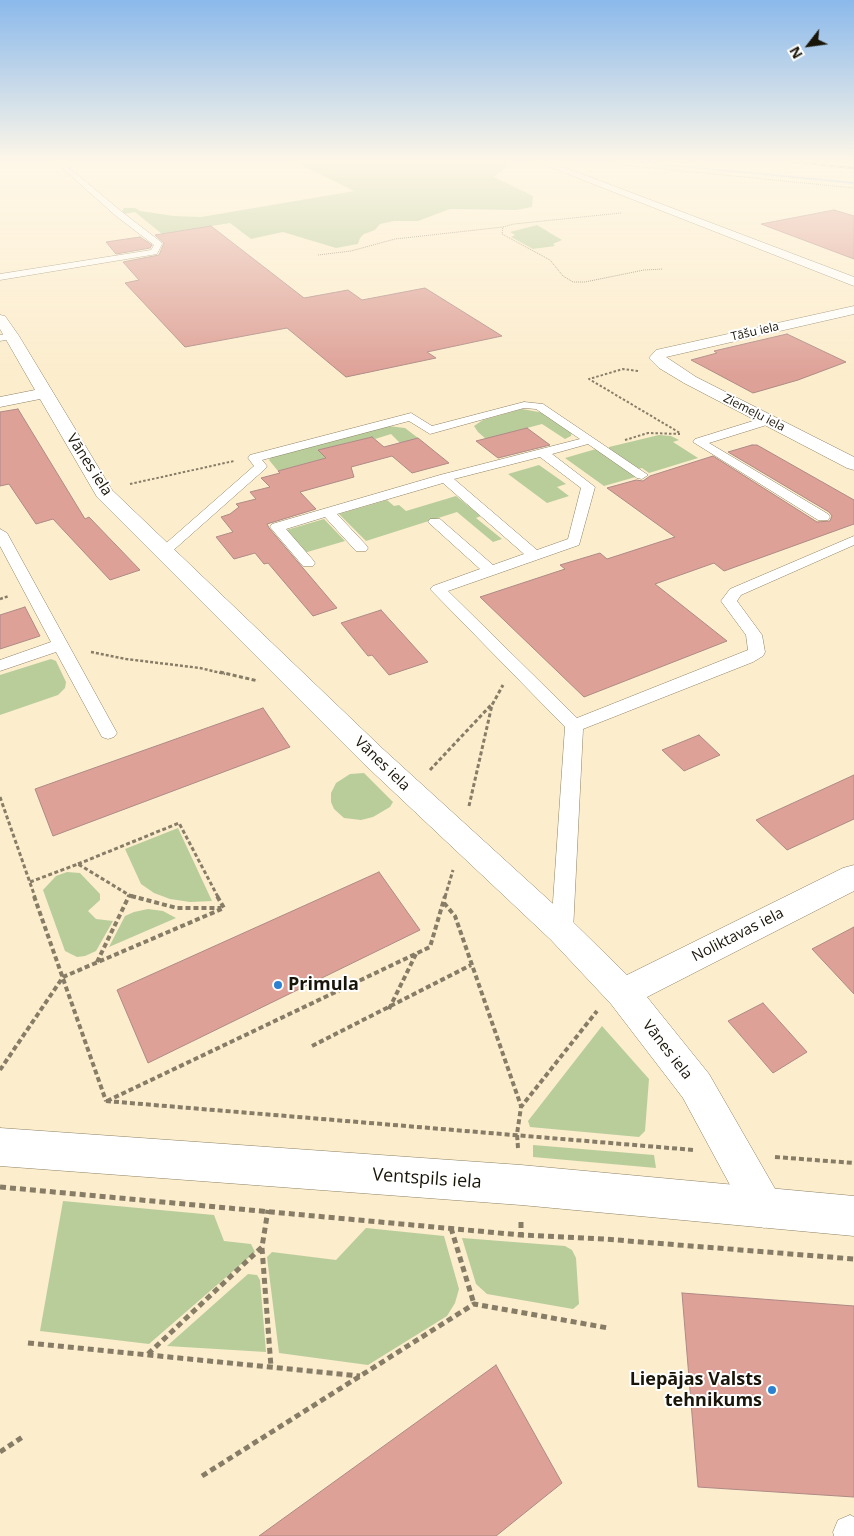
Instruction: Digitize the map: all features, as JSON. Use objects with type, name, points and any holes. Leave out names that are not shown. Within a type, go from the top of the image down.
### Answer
[{"type":"street","points":[[722,232],[854,282]]},
{"type":"street","name":"Tāšu iela","points":[[657,358],[661,353],[854,310]]},
{"type":"street","name":"Vānes iela","points":[[0,319],[6,337],[44,393],[102,490],[163,552],[410,791],[562,931],[623,993],[696,1086],[764,1208]]},
{"type":"street","name":"Ziemeļu iela","points":[[657,358],[690,380],[854,464]]},
{"type":"street","points":[[0,402],[44,393]]},
{"type":"street","name":"Noliktavas iela","points":[[623,993],[854,878]]},
{"type":"street","name":"Ventspils iela","points":[[0,1147],[521,1185],[854,1216]]},
{"type":"lane","points":[[0,277],[154,252],[158,244],[142,232]]},
{"type":"lane","points":[[163,552],[261,466],[254,458],[411,417],[430,430],[524,405],[539,406],[642,474]]},
{"type":"lane","points":[[768,420],[698,442],[823,517]]},
{"type":"lane","points":[[308,563],[277,527],[445,478],[542,453],[595,443]]},
{"type":"lane","points":[[542,453],[588,487],[574,542],[438,589],[574,726],[562,931]]},
{"type":"lane","points":[[445,478],[535,556]]},
{"type":"lane","points":[[328,512],[361,548]]},
{"type":"lane","points":[[435,522],[491,571]]},
{"type":"lane","points":[[0,533],[108,733]]},
{"type":"lane","points":[[574,726],[747,658],[757,652],[754,635],[729,601],[735,592],[854,540]]},
{"type":"lane","points":[[0,666],[59,645]]},
{"type":"path","points":[[318,255],[351,251],[395,239],[461,232]]},
{"type":"path","points":[[502,232],[502,234],[550,260],[563,276],[573,282],[585,282],[644,270],[664,270]]},
{"type":"path","points":[[595,443],[648,433],[681,434],[589,379],[622,369],[642,373]]},
{"type":"path","points":[[102,490],[254,458]]},
{"type":"path","points":[[59,645],[126,659],[200,668],[261,681]]},
{"type":"path","points":[[410,791],[492,705],[514,665]]},
{"type":"path","points":[[106,1101],[430,947],[462,839],[492,705]]},
{"type":"path","points":[[0,797],[106,1101]]},
{"type":"path","points":[[30,882],[179,823],[224,908]]},
{"type":"path","points":[[78,864],[129,895],[176,908],[224,908]]},
{"type":"path","points":[[96,963],[129,895]]},
{"type":"path","points":[[444,902],[454,916],[521,1107]]},
{"type":"path","points":[[0,1070],[63,977],[224,908]]},
{"type":"path","points":[[389,1008],[416,954]]},
{"type":"path","points":[[312,1046],[471,965]]},
{"type":"path","points":[[106,1101],[854,1163]]},
{"type":"path","points":[[0,1187],[521,1234]]},
{"type":"path","points":[[268,1210],[262,1247],[271,1367]]},
{"type":"path","points":[[451,1228],[474,1304]]},
{"type":"path","points":[[148,1355],[262,1247]]},
{"type":"path","points":[[202,1476],[474,1304],[608,1328]]},
{"type":"path","points":[[28,1343],[360,1376]]},
{"type":"path","points":[[0,1452],[24,1436]]},
{"type":"green space","points":[[159,232],[176,232],[162,234]]},
{"type":"green space","points":[[241,232],[370,232],[364,234],[358,244],[336,248],[283,232],[251,239]]},
{"type":"green space","points":[[510,232],[548,232],[562,240],[553,244],[555,246],[533,249],[511,237],[515,235]]},
{"type":"green space","points":[[522,409],[544,413],[572,431],[571,436],[565,439],[542,424],[486,439],[474,426],[483,420]]},
{"type":"green space","points":[[388,426],[405,428],[418,438],[400,443],[391,434],[375,439],[372,437],[318,450],[326,458],[278,471],[269,460],[272,456]]},
{"type":"green space","points":[[659,435],[671,436],[679,440],[673,442],[698,458],[649,473],[642,468],[638,469],[609,449],[609,447]]},
{"type":"green space","points":[[596,449],[639,476],[604,486],[565,458]]},
{"type":"green space","points":[[539,465],[566,484],[557,487],[569,496],[547,503],[508,474]]},
{"type":"green space","points":[[456,496],[481,516],[476,518],[502,539],[493,542],[457,512],[366,541],[339,514],[387,500],[394,506],[399,505],[406,511]]},
{"type":"green space","points":[[324,519],[345,541],[304,553],[283,531]]},
{"type":"green space","points":[[51,659],[56,661],[66,682],[65,688],[58,695],[0,715],[0,675]]},
{"type":"green space","points":[[364,773],[393,802],[390,807],[373,817],[361,820],[344,818],[334,809],[331,802],[331,793],[336,783],[350,774]]},
{"type":"green space","points":[[178,828],[212,901],[190,902],[170,899],[154,893],[141,884],[125,849]]},
{"type":"green space","points":[[67,872],[80,873],[100,894],[100,900],[88,911],[96,919],[113,921],[96,951],[85,956],[77,957],[65,951],[43,890],[56,876]]},
{"type":"green space","points":[[148,909],[163,911],[176,918],[109,947],[125,916]]},
{"type":"green space","points":[[602,1026],[649,1079],[645,1131],[639,1137],[530,1127],[528,1121]]},
{"type":"green space","points":[[533,1145],[654,1155],[656,1168],[533,1157]]},
{"type":"green space","points":[[63,1201],[214,1215],[224,1241],[251,1244],[255,1252],[149,1344],[40,1331]]},
{"type":"green space","points":[[366,1228],[444,1236],[459,1289],[455,1303],[447,1316],[368,1365],[279,1353],[267,1257],[272,1252],[336,1260]]},
{"type":"green space","points":[[462,1238],[565,1246],[572,1250],[576,1258],[579,1304],[573,1309],[487,1294],[476,1284]]},
{"type":"green space","points":[[248,1274],[257,1275],[260,1280],[266,1352],[167,1346]]},
{"type":"building","points":[[176,232],[218,232],[304,298],[348,290],[362,300],[425,288],[502,336],[427,352],[436,358],[346,377],[287,328],[185,347],[125,283],[139,280],[123,262],[159,255],[164,243],[155,235]]},
{"type":"building","points":[[781,232],[854,232],[854,259]]},
{"type":"building","points":[[140,237],[152,245],[150,248],[116,254],[106,242]]},
{"type":"building","points":[[787,334],[846,362],[798,380],[753,393],[691,360],[717,353],[714,351]]},
{"type":"building","points":[[18,409],[85,519],[89,517],[140,570],[110,580],[53,519],[36,524],[9,484],[0,486],[0,412]]},
{"type":"building","points":[[527,428],[550,445],[498,458],[476,441]]},
{"type":"building","points":[[372,437],[384,447],[418,438],[449,463],[412,473],[392,456],[351,467],[354,477],[300,492],[316,509],[267,524],[337,608],[313,616],[268,563],[264,564],[255,553],[234,559],[216,537],[233,532],[221,517],[230,514],[239,507],[236,504],[256,499],[250,492],[270,487],[261,478],[280,473],[278,471],[326,458],[318,450]]},
{"type":"building","points":[[757,445],[854,500],[854,524],[724,571],[714,563],[655,584],[727,641],[584,697],[480,597],[565,569],[560,565],[600,553],[607,559],[675,537],[607,488],[636,480],[643,481],[650,476],[713,456],[817,522],[830,521],[832,516],[829,512],[728,452]]},
{"type":"building","points":[[25,607],[40,636],[0,649],[0,615]]},
{"type":"building","points":[[381,610],[428,662],[389,675],[372,655],[368,656],[341,623]]},
{"type":"building","points":[[263,708],[290,747],[53,836],[35,789]]},
{"type":"building","points":[[699,735],[720,755],[684,771],[662,750]]},
{"type":"building","points":[[854,775],[854,819],[787,850],[756,820]]},
{"type":"building","points":[[379,872],[420,930],[148,1063],[117,990]]},
{"type":"building","points":[[854,927],[854,994],[812,949]]},
{"type":"building","points":[[763,1003],[807,1052],[773,1073],[728,1021]]},
{"type":"building","name":"Liepājas Valsts tehnikums","points":[[682,1293],[854,1306],[854,1497],[698,1487]]},
{"type":"building","points":[[496,1365],[562,1483],[496,1536],[259,1536]]},
{"type":"place","name":"Primula","points":[[278,985]]},
{"type":"place","name":"Liepājas Valsts tehnikums","points":[[772,1390]]}]
